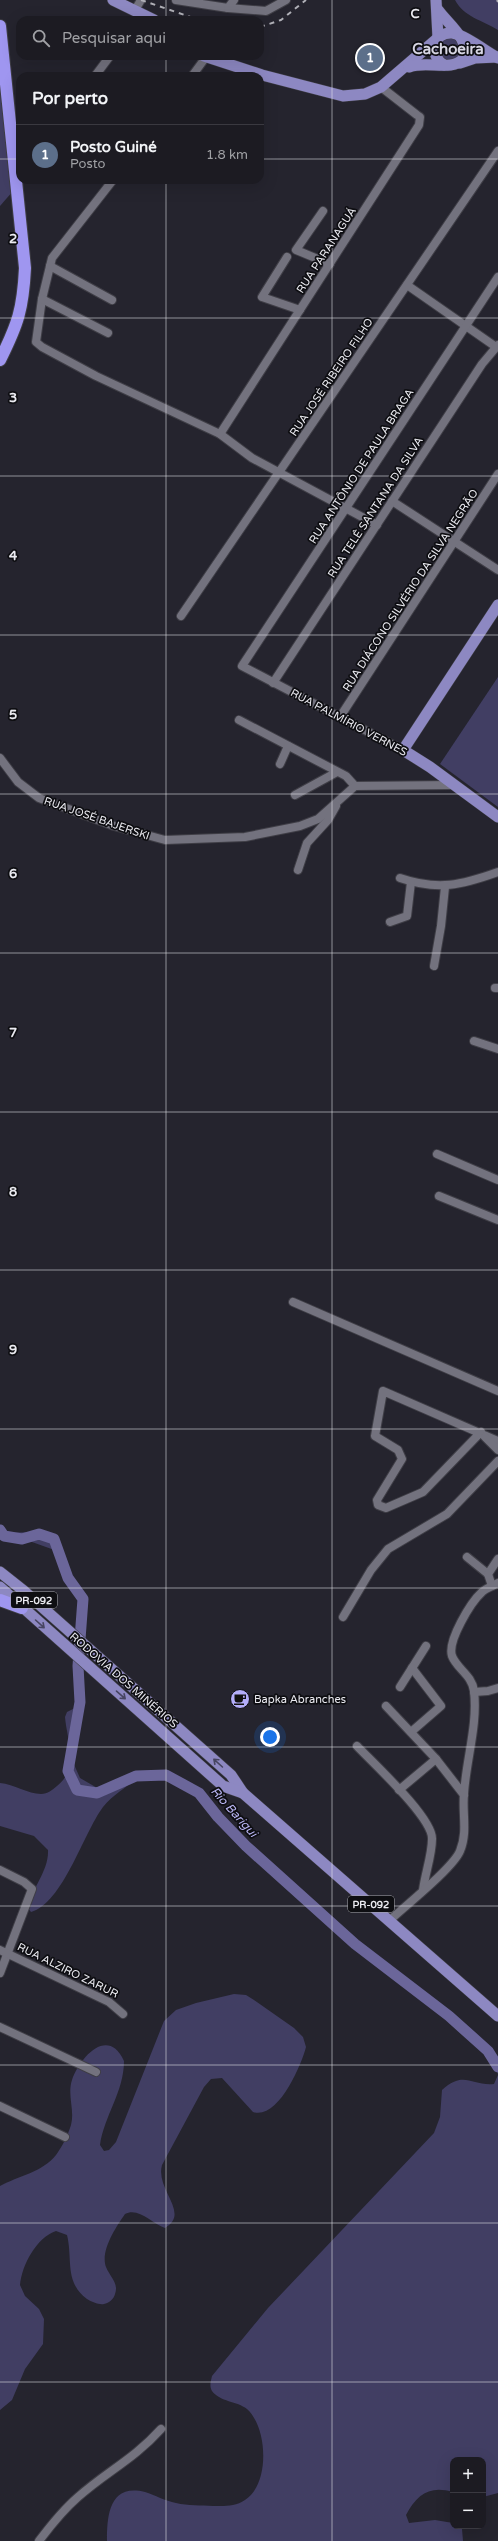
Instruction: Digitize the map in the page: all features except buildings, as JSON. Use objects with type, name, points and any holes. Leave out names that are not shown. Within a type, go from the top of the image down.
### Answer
[{"type":"highway","points":[[0,26],[16,181]]},
{"type":"highway","points":[[0,360],[17,327],[24,297],[25,268],[16,184]]},
{"type":"highway","points":[[0,1600],[22,1608]]},
{"type":"main road","points":[[113,0],[138,14]]},
{"type":"main road","points":[[437,5],[460,37],[466,50],[460,63]]},
{"type":"main road","points":[[437,5],[438,38],[434,48],[434,53],[439,62],[444,65]]},
{"type":"main road","points":[[264,74],[336,95],[365,94],[381,87],[404,69],[438,38],[447,34],[460,37],[497,58]]},
{"type":"main road","points":[[404,69],[422,63],[452,66],[475,58],[497,58]]},
{"type":"main road","points":[[215,60],[257,72]]},
{"type":"main road","points":[[403,750],[498,605]]},
{"type":"main road","name":"RUA PALMÍRIO VERNES","points":[[403,750],[420,760],[452,785]]},
{"type":"main road","points":[[452,785],[498,817]]},
{"type":"main road","name":"RODOVIA DOS MINÉRIOS","points":[[0,1572],[67,1629],[231,1775],[243,1793],[498,2016]]},
{"type":"main road","name":"RODOVIA DOS MINÉRIOS","points":[[0,1587],[223,1786],[243,1793]]},
{"type":"street","points":[[138,14],[141,0]]},
{"type":"street","points":[[176,0],[228,8],[266,11],[286,0]]},
{"type":"street","points":[[228,8],[234,0]]},
{"type":"street","points":[[98,72],[107,60]]},
{"type":"street","points":[[195,72],[203,60]]},
{"type":"street","name":"RUA PARANAGUÁ","points":[[220,434],[419,125],[420,117],[381,87]]},
{"type":"street","name":"RUA JOSÉ RIBEIRO FILHO","points":[[181,616],[498,151]]},
{"type":"street","points":[[110,184],[52,258],[42,299],[36,342],[42,347],[96,376],[220,434],[244,453],[377,525]]},
{"type":"street","points":[[323,211],[296,250],[330,264]]},
{"type":"street","points":[[287,257],[262,297],[300,310]]},
{"type":"street","points":[[50,266],[112,300]]},
{"type":"street","name":"RUA ANTÔNIO DE PAULA BRAGA","points":[[242,666],[498,277]]},
{"type":"street","points":[[407,285],[497,346]]},
{"type":"street","points":[[42,299],[108,333]]},
{"type":"street","name":"RUA TELÊ SANTANA DA SILVA","points":[[274,683],[482,364],[497,346]]},
{"type":"street","name":"RUA DIÁCONO SILVÉRIO DA SILVA NEGRÃO","points":[[340,717],[498,474]]},
{"type":"street","points":[[392,501],[498,570]]},
{"type":"street","name":"RUA PALMÍRIO VERNES","points":[[242,666],[403,750]]},
{"type":"street","points":[[239,720],[346,776],[355,786],[452,785]]},
{"type":"street","points":[[280,764],[288,746]]},
{"type":"street","name":"RUA JOSÉ BAJERSKI","points":[[0,758],[18,782],[39,798],[114,826],[165,840],[245,837],[282,831],[318,819],[342,795],[355,786]]},
{"type":"street","points":[[295,795],[337,772]]},
{"type":"street","points":[[298,870],[307,843],[332,814],[342,795]]},
{"type":"street","points":[[400,878],[411,882],[445,886],[467,883],[498,872]]},
{"type":"street","points":[[390,922],[407,916],[411,882]]},
{"type":"street","points":[[434,966],[441,926],[445,886]]},
{"type":"street","points":[[474,1041],[498,1049]]},
{"type":"street","points":[[437,1154],[498,1180]]},
{"type":"street","points":[[439,1196],[498,1220]]},
{"type":"street","points":[[293,1302],[498,1391]]},
{"type":"street","points":[[481,1432],[423,1492],[386,1508],[378,1505],[377,1500],[402,1459],[398,1450],[375,1436],[383,1391],[481,1432],[498,1441]]},
{"type":"street","points":[[481,1432],[498,1450]]},
{"type":"street","points":[[343,1617],[371,1570],[388,1549],[447,1514],[498,1461]]},
{"type":"street","points":[[389,1921],[460,1852],[465,1822],[464,1795],[471,1744],[474,1692],[471,1681],[453,1658],[451,1650],[468,1609],[482,1591],[495,1585],[488,1574],[467,1557]]},
{"type":"street","points":[[488,1574],[498,1559]]},
{"type":"street","points":[[400,1687],[426,1646]]},
{"type":"street","points":[[411,1732],[441,1706],[412,1668]]},
{"type":"street","points":[[474,1692],[488,1691],[498,1688]]},
{"type":"street","points":[[386,1706],[436,1759],[464,1795]]},
{"type":"street","points":[[357,1746],[426,1821],[432,1834],[422,1890]]},
{"type":"street","points":[[399,1790],[436,1759]]},
{"type":"street","points":[[0,1870],[24,1882],[32,1889],[9,1954],[0,1973]]},
{"type":"street","name":"RUA ALZIRO ZARUR","points":[[0,1950],[109,2002],[124,2014]]},
{"type":"street","points":[[0,2027],[96,2072]]},
{"type":"street","points":[[0,2106],[65,2137]]},
{"type":"street","points":[[39,2541],[55,2520],[78,2497],[144,2449],[161,2430]]},
{"type":"shaded area","points":[[455,0],[498,0],[498,30],[468,14]]},
{"type":"shaded area","points":[[0,36],[13,191],[0,206]]},
{"type":"shaded area","points":[[450,38],[458,41],[461,49],[458,57],[450,60],[442,57],[439,49],[442,41]]},
{"type":"shaded area","points":[[498,677],[498,807],[440,764]]},
{"type":"shaded area","points":[[0,1527],[4,1533],[37,1532],[44,1534],[55,1543],[60,1552],[32,1542],[9,1542],[0,1538]]},
{"type":"shaded area","points":[[75,1708],[83,1708],[72,1760],[80,1778],[99,1789],[142,1773],[103,1807],[95,1819],[63,1882],[53,1896],[42,1906],[31,1912],[28,1908],[30,1900],[46,1865],[48,1850],[34,1836],[0,1826],[0,1783],[36,1794],[43,1794],[48,1793],[64,1779],[70,1763],[65,1717],[67,1712]]},
{"type":"shaded area","points":[[234,1994],[246,1995],[294,2028],[303,2037],[306,2047],[294,2078],[279,2100],[271,2108],[262,2112],[253,2112],[222,2078],[211,2079],[204,2087],[162,2165],[161,2174],[163,2183],[174,2208],[175,2215],[172,2222],[165,2228],[140,2214],[130,2212],[125,2214],[110,2239],[105,2254],[106,2267],[114,2280],[116,2287],[114,2296],[109,2302],[98,2304],[87,2299],[75,2285],[72,2278],[67,2235],[56,2231],[36,2246],[27,2261],[21,2277],[20,2285],[25,2296],[39,2309],[44,2319],[43,2344],[25,2369],[12,2400],[0,2410],[0,2186],[44,2166],[51,2161],[63,2145],[72,2119],[70,2091],[72,2080],[81,2062],[95,2049],[103,2046],[110,2046],[118,2051],[124,2061],[121,2083],[102,2134],[100,2145],[104,2151],[109,2150],[116,2142],[164,2021],[176,2010],[196,2003]]},
{"type":"shaded area","points":[[498,2075],[498,2493],[486,2496],[486,2457],[450,2457],[450,2491],[438,2490],[425,2493],[415,2502],[406,2515],[409,2523],[435,2520],[450,2522],[450,2529],[462,2529],[463,2541],[107,2541],[108,2522],[112,2504],[117,2497],[124,2492],[133,2490],[145,2492],[168,2501],[181,2504],[221,2506],[233,2505],[241,2502],[253,2492],[259,2482],[262,2469],[262,2442],[259,2429],[254,2418],[247,2409],[215,2395],[210,2385],[212,2376],[268,2308],[434,2133],[440,2117],[442,2090],[456,2081],[462,2080],[494,2084]]},
{"type":"waterway","name":"Rio Barigui","points":[[0,1530],[4,1536],[22,1539],[39,1534],[54,1539],[68,1578],[83,1599],[78,1666],[80,1702],[68,1771],[77,1790],[97,1793],[136,1776],[166,1775],[199,1793],[218,1817],[246,1846],[355,1944],[449,2016],[488,2051],[498,2067]]},
{"type":"railway","points":[[141,0],[187,16]]},
{"type":"railway","points":[[264,26],[281,20],[306,0]]},
{"type":"place","name":"Posto Guiné","points":[[370,58]]},
{"type":"place","name":"Bapka Abranches","points":[[240,1699]]},
{"type":"district","name":"Cachoeira","points":[[448,49]]}]
